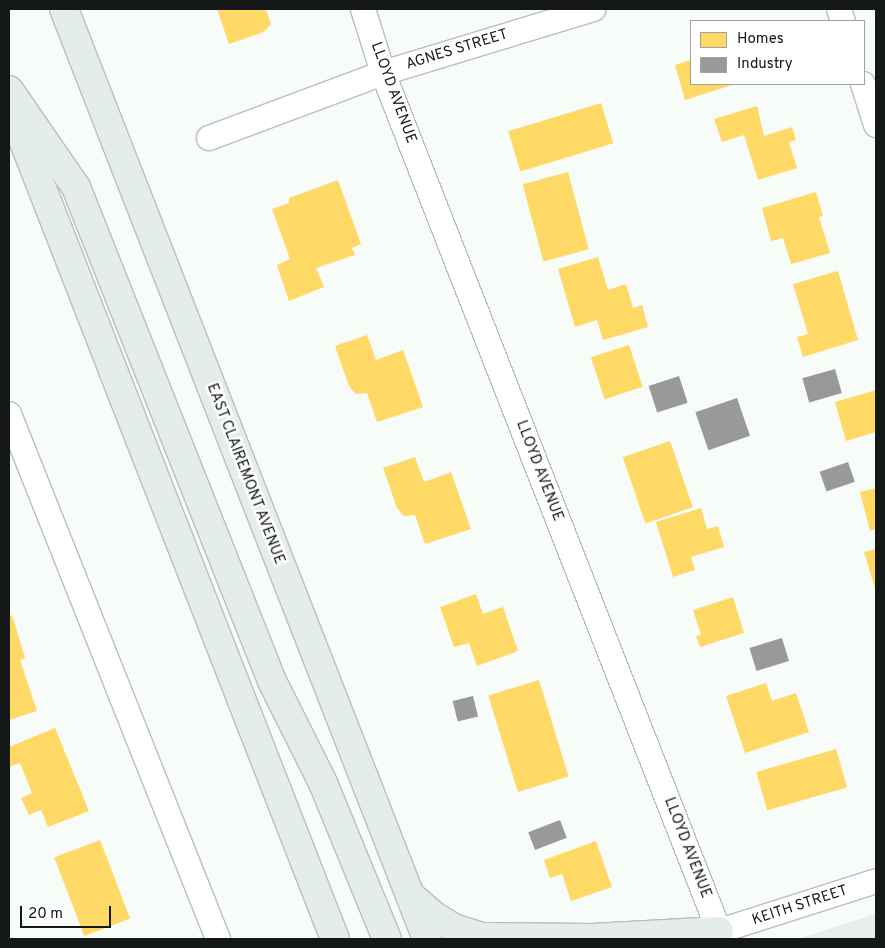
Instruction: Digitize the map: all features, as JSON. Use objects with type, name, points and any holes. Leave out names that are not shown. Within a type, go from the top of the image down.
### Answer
[{"type":"main road","name":"EAST CLAIREMONT AVENUE","points":[[64,9],[427,939]]},
{"type":"main road","points":[[9,90],[76,186],[272,681],[324,783],[387,939]]},
{"type":"main road","points":[[9,103],[335,939]]},
{"type":"main road","points":[[409,894],[434,916],[456,929],[483,937],[592,938],[707,935]]},
{"type":"street","name":"LLOYD AVENUE","points":[[363,9],[383,73],[707,935]]},
{"type":"street","name":"AGNES STREET","points":[[209,138],[383,73],[593,9]]},
{"type":"street","points":[[863,85],[876,125]]},
{"type":"street","points":[[9,414],[218,939]]},
{"type":"street","name":"KEITH STREET","points":[[707,935],[876,881]]},
{"type":"shaded area","points":[[876,914],[876,939],[797,939]]},
{"type":"building: Homes","points":[[217,9],[268,9],[266,10],[271,24],[264,32],[229,44]]},
{"type":"building: Homes","points":[[690,60],[690,85],[732,85],[685,100],[675,65]]},
{"type":"building: Homes","points":[[601,103],[613,143],[521,172],[508,131]]},
{"type":"building: Homes","points":[[757,106],[764,136],[792,127],[796,140],[789,142],[797,168],[758,180],[744,135],[722,142],[714,119]]},
{"type":"building: Homes","points":[[568,172],[589,249],[543,261],[523,184]]},
{"type":"building: Homes","points":[[338,180],[361,244],[352,248],[355,255],[316,268],[324,287],[289,301],[277,265],[290,259],[272,209],[289,203],[289,198]]},
{"type":"building: Homes","points":[[816,192],[823,216],[819,217],[830,253],[791,264],[783,238],[771,241],[762,208]]},
{"type":"building: Homes","points":[[598,257],[608,290],[626,284],[633,308],[642,305],[648,327],[603,340],[597,320],[575,327],[558,269]]},
{"type":"building: Homes","points":[[838,271],[858,340],[803,357],[797,337],[808,334],[793,284]]},
{"type":"building: Homes","points":[[367,335],[376,360],[403,350],[423,407],[377,422],[367,393],[356,394],[349,386],[335,346]]},
{"type":"building: Homes","points":[[629,345],[643,387],[605,399],[591,357]]},
{"type":"building: Homes","points":[[876,390],[876,432],[846,441],[835,402]]},
{"type":"building: Homes","points":[[670,441],[693,507],[646,523],[623,457]]},
{"type":"building: Homes","points":[[415,457],[424,482],[451,472],[471,529],[425,544],[415,515],[404,516],[397,508],[383,468]]},
{"type":"building: Homes","points":[[876,488],[876,529],[870,531],[860,492]]},
{"type":"building: Homes","points":[[701,508],[707,529],[718,526],[724,547],[691,557],[695,570],[673,577],[656,522]]},
{"type":"building: Homes","points":[[876,549],[876,592],[864,552]]},
{"type":"building: Homes","points":[[476,594],[483,614],[503,607],[518,651],[477,666],[469,643],[454,647],[440,607]]},
{"type":"building: Homes","points":[[733,597],[744,633],[700,647],[696,636],[701,635],[693,610]]},
{"type":"building: Homes","points":[[12,615],[25,658],[20,660],[37,711],[9,720],[9,616]]},
{"type":"building: Homes","points":[[539,680],[569,777],[518,792],[488,695]]},
{"type":"building: Homes","points":[[766,683],[772,701],[796,693],[809,732],[745,753],[726,696]]},
{"type":"building: Homes","points":[[55,728],[89,811],[48,827],[41,810],[29,815],[21,798],[32,793],[20,763],[9,767],[9,747]]},
{"type":"building: Homes","points":[[836,749],[847,787],[767,810],[756,772]]},
{"type":"building: Homes","points":[[100,840],[130,918],[84,936],[54,858]]},
{"type":"building: Homes","points":[[596,841],[612,887],[571,901],[562,874],[550,878],[544,860]]},
{"type":"building: Industry","points":[[835,369],[842,393],[809,402],[802,378]]},
{"type":"building: Industry","points":[[679,376],[688,403],[657,413],[649,386]]},
{"type":"building: Industry","points":[[737,398],[750,436],[708,450],[695,412]]},
{"type":"building: Industry","points":[[848,462],[855,482],[826,492],[820,472]]},
{"type":"building: Industry","points":[[782,638],[789,661],[757,671],[749,648]]},
{"type":"building: Industry","points":[[473,696],[478,716],[458,721],[453,701]]},
{"type":"building: Industry","points":[[560,820],[567,838],[535,850],[528,832]]}]
